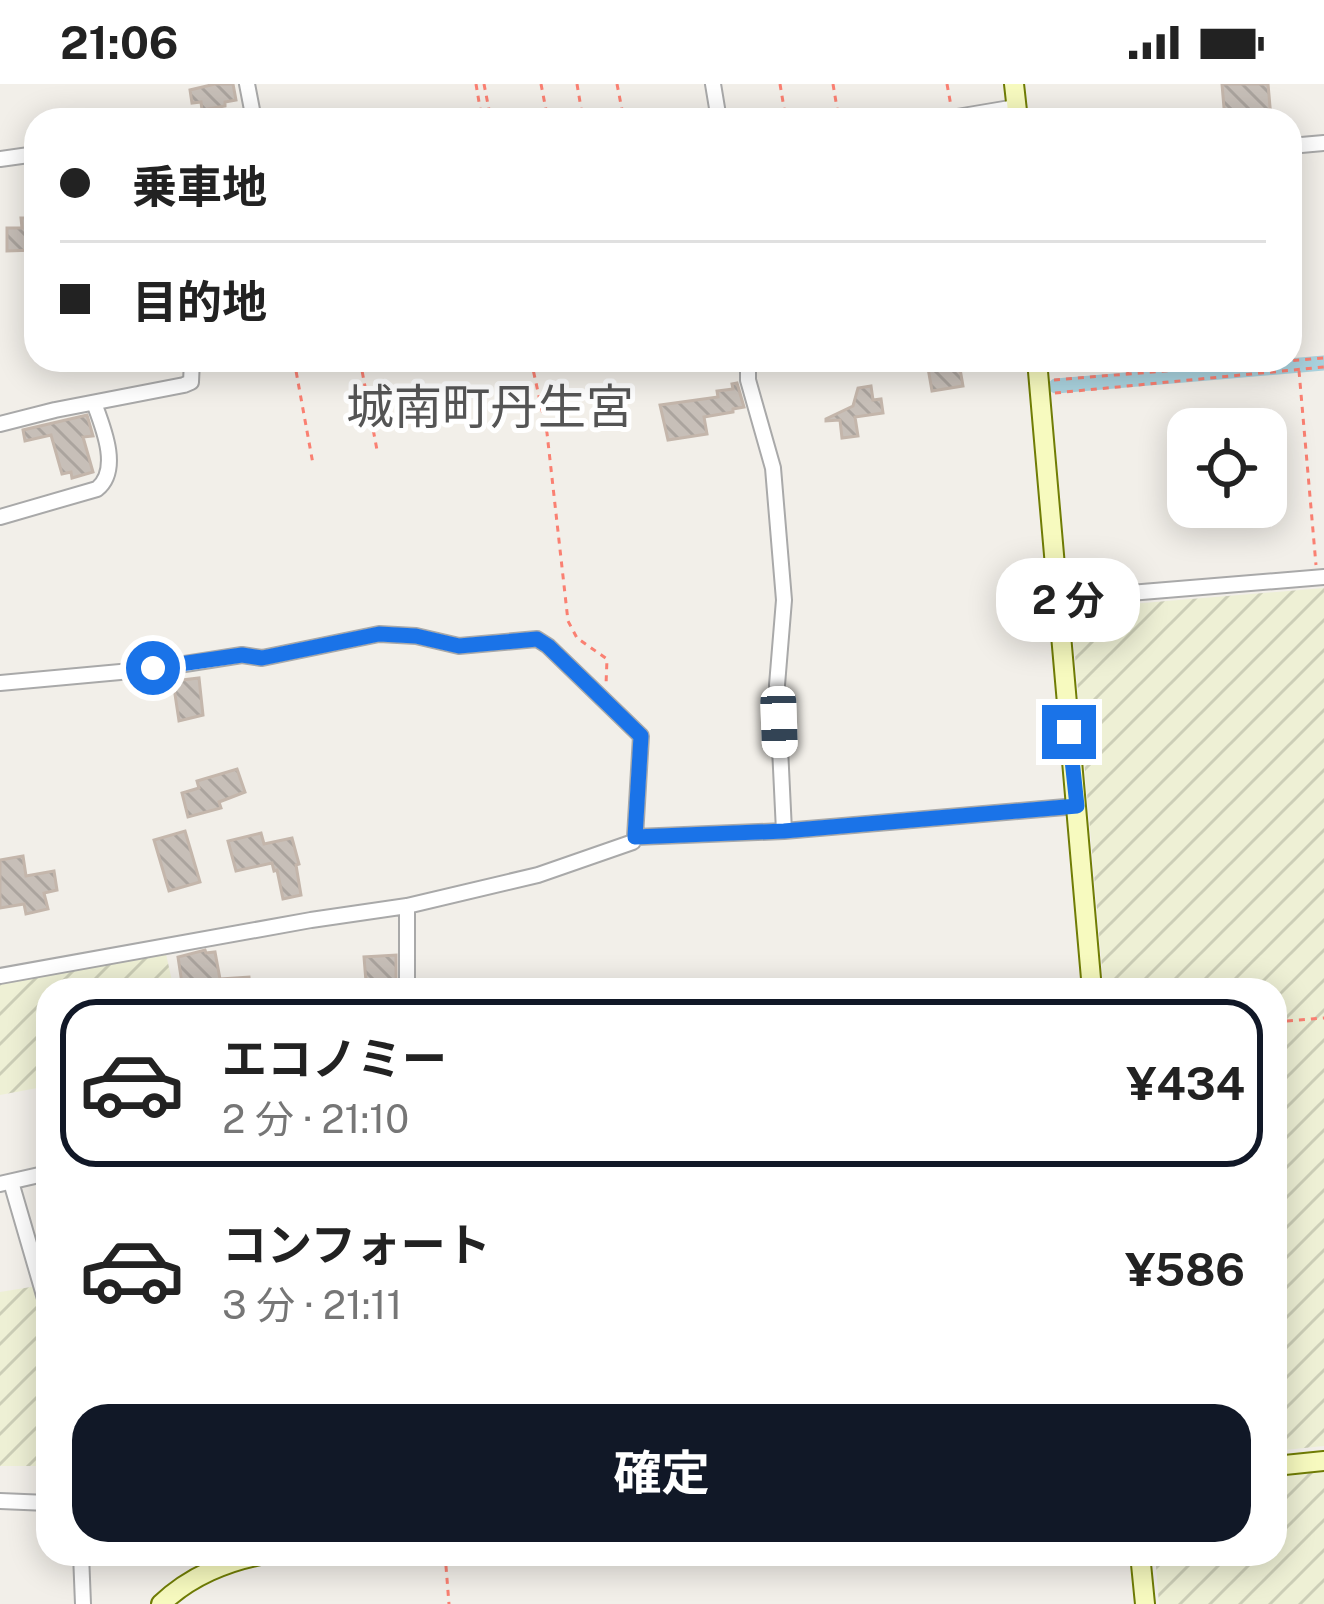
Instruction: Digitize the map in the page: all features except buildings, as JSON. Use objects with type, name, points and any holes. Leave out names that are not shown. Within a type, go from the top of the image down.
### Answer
[{"type":"street","points":[[0,424],[191,382],[191,372]]},
{"type":"street","points":[[748,372],[773,468],[784,600],[777,685],[784,831]]},
{"type":"street","points":[[1038,372],[1091,978]]},
{"type":"street","points":[[0,517],[104,484],[107,450],[94,403]]},
{"type":"street","points":[[1058,599],[1321,578]]},
{"type":"street","points":[[0,683],[242,655],[262,658],[379,634],[459,646],[537,639],[641,736],[633,842],[538,875],[407,906],[0,976]]},
{"type":"street","points":[[635,837],[784,831],[1077,806]]},
{"type":"street","points":[[407,906],[407,978]]},
{"type":"street","points":[[36,1176],[6,1183],[36,1273]]},
{"type":"street","points":[[1287,1465],[1324,1461]]},
{"type":"street","points":[[0,1501],[36,1502]]},
{"type":"street","points":[[81,1566],[83,1604]]},
{"type":"street","points":[[161,1604],[223,1566]]},
{"type":"street","points":[[1141,1566],[1145,1604]]},
{"type":"path","points":[[296,372],[314,464]]},
{"type":"path","points":[[363,372],[377,450]]},
{"type":"path","points":[[534,372],[547,433],[568,621],[577,638],[607,659],[605,699]]},
{"type":"path","points":[[1052,380],[1165,372]]},
{"type":"path","points":[[1054,393],[1268,372]]},
{"type":"path","points":[[1299,372],[1321,578]]},
{"type":"path","points":[[1287,1021],[1324,1018]]},
{"type":"path","points":[[446,1566],[449,1604]]},
{"type":"green space","points":[[1324,588],[1324,1446],[1287,1450],[1287,978],[1103,978],[1071,609]]},
{"type":"green space","points":[[166,954],[171,978],[36,978],[36,1088],[0,1095],[0,984]]},
{"type":"green space","points":[[36,1286],[36,1466],[0,1466],[0,1292]]},
{"type":"green space","points":[[1324,1469],[1324,1604],[1159,1604],[1156,1566],[1287,1566],[1287,1472]]},
{"type":"waterway","points":[[1302,365],[1324,363]]},
{"type":"waterway","points":[[1056,386],[1219,372]]},
{"type":"district","name":"城南町丹生宮","points":[[490,407]]},
{"type":"route","points":[[153,668],[242,655],[262,658],[379,634],[459,646],[537,639],[641,736],[635,837],[784,831],[1077,806],[1069,732]]}]
